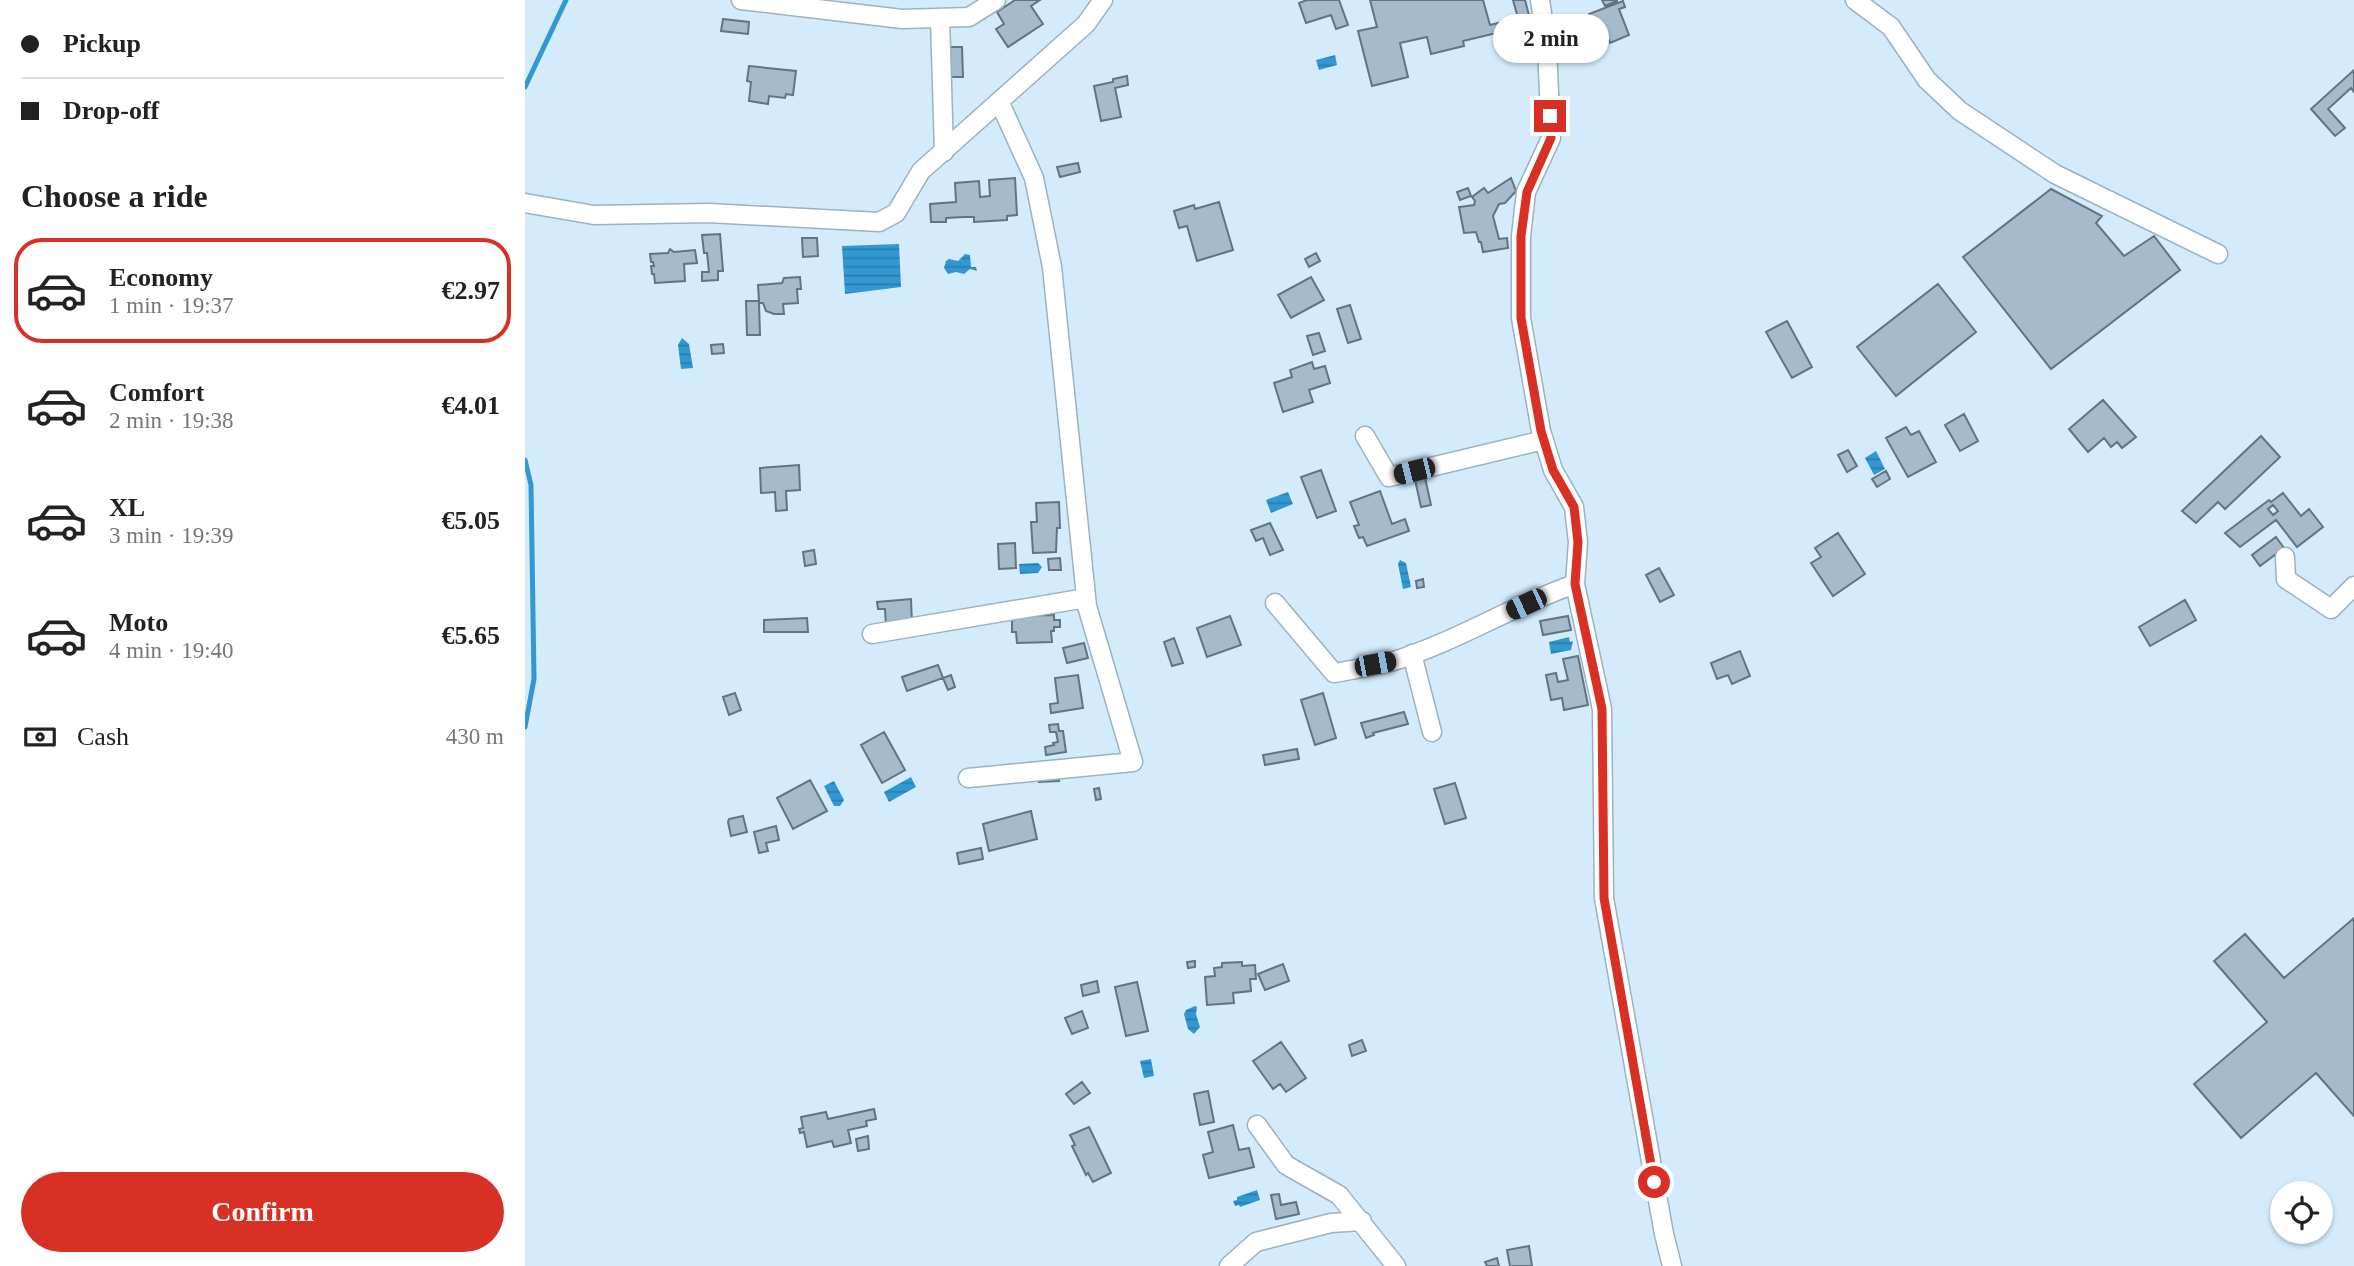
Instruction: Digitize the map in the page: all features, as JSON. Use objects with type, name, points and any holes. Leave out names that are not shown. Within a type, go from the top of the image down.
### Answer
[{"type":"street","points":[[741,0],[902,19],[969,17],[996,0]]},
{"type":"street","points":[[525,202],[594,215],[708,213],[879,222],[895,212],[922,171],[1086,24],[1103,0]]},
{"type":"street","points":[[1540,0],[1547,47],[1551,138],[1527,192],[1521,236],[1521,318],[1544,440],[1553,470],[1574,507],[1578,542],[1575,584],[1602,709],[1604,898],[1672,1266]]},
{"type":"street","points":[[1855,0],[1891,27],[1927,80],[1961,111],[2055,174],[2218,254]]},
{"type":"street","points":[[940,18],[944,152]]},
{"type":"street","points":[[968,778],[1133,762],[1086,598],[1052,267],[1034,178],[1000,103]]},
{"type":"street","points":[[1365,436],[1388,477],[1544,440]]},
{"type":"street","points":[[2285,557],[2286,579],[2331,609],[2354,586]]},
{"type":"street","points":[[1275,603],[1334,673],[1396,660],[1575,584]]},
{"type":"street","points":[[872,634],[1086,598]]},
{"type":"street","points":[[1412,654],[1432,732]]},
{"type":"street","points":[[1257,1125],[1286,1165],[1339,1195],[1396,1266]]},
{"type":"street","points":[[1229,1266],[1256,1242],[1331,1223],[1362,1221]]},
{"type":"water","points":[[1335,55],[1337,65],[1319,70],[1316,60]]},
{"type":"water","points":[[899,244],[901,287],[845,294],[842,246]]},
{"type":"water","points":[[965,254],[970,255],[971,267],[976,267],[977,271],[970,269],[964,274],[948,274],[944,268],[946,261],[958,261]]},
{"type":"water","points":[[682,338],[689,344],[693,368],[681,369],[678,345]]},
{"type":"water","points":[[1876,451],[1885,469],[1874,475],[1865,458]]},
{"type":"water","points":[[1288,492],[1293,504],[1271,513],[1266,500]]},
{"type":"water","points":[[1400,560],[1406,563],[1411,587],[1403,589],[1398,564]]},
{"type":"water","points":[[1038,563],[1042,567],[1038,573],[1020,574],[1019,564]]},
{"type":"water","points":[[1569,637],[1570,642],[1573,641],[1571,650],[1551,654],[1549,642]]},
{"type":"water","points":[[911,777],[916,787],[889,802],[884,792]]},
{"type":"water","points":[[834,781],[844,800],[840,806],[834,806],[824,786]]},
{"type":"water","points":[[1195,1006],[1200,1027],[1194,1034],[1188,1029],[1184,1014]]},
{"type":"water","points":[[1151,1059],[1154,1076],[1144,1078],[1140,1061]]},
{"type":"water","points":[[1257,1190],[1260,1200],[1240,1207],[1235,1206],[1233,1201],[1237,1200],[1237,1197]]},
{"type":"building","points":[[1015,0],[1040,0],[1031,6],[1043,24],[1008,47],[996,29],[1004,24],[997,12]]},
{"type":"building","points":[[1307,0],[1339,0],[1348,25],[1336,29],[1331,15],[1306,23],[1299,3]]},
{"type":"building","points":[[1370,0],[1483,0],[1490,25],[1518,18],[1513,0],[1525,0],[1530,19],[1526,26],[1463,41],[1464,46],[1431,54],[1427,37],[1400,43],[1408,77],[1372,86],[1358,31],[1377,27]]},
{"type":"building","points":[[1602,0],[1617,0],[1617,1],[1605,6]]},
{"type":"building","points":[[1623,1],[1625,7],[1619,9],[1629,35],[1610,43],[1605,30],[1599,32],[1589,14]]},
{"type":"building","points":[[723,19],[749,22],[748,34],[721,31]]},
{"type":"building","points":[[950,47],[962,47],[963,77],[950,77]]},
{"type":"building","points":[[749,66],[796,71],[793,95],[786,94],[785,98],[769,96],[768,104],[749,101]]},
{"type":"building","points":[[2354,70],[2354,92],[2351,88],[2328,109],[2345,128],[2335,136],[2311,109]]},
{"type":"building","points":[[1127,76],[1128,85],[1115,88],[1121,117],[1101,121],[1094,86]]},
{"type":"building","points":[[1078,163],[1080,172],[1060,177],[1057,167]]},
{"type":"building","points":[[1015,178],[1017,215],[1007,216],[1007,220],[974,222],[974,217],[964,217],[946,218],[946,222],[931,222],[930,204],[956,202],[955,183],[979,181],[980,197],[990,196],[989,180]]},
{"type":"building","points":[[1511,178],[1516,191],[1505,203],[1499,204],[1493,216],[1499,239],[1507,238],[1508,248],[1483,252],[1476,232],[1464,233],[1459,207],[1474,205],[1472,197],[1484,188],[1488,193]]},
{"type":"building","points":[[1468,188],[1471,196],[1460,200],[1457,192]]},
{"type":"building","points":[[2051,189],[2102,216],[2096,223],[2124,256],[2154,236],[2180,270],[2051,369],[1963,257]]},
{"type":"building","points":[[1219,202],[1233,250],[1197,261],[1187,226],[1179,228],[1174,211],[1194,205],[1195,209]]},
{"type":"building","points":[[720,234],[723,271],[718,271],[718,280],[702,281],[702,272],[709,272],[702,235]]},
{"type":"building","points":[[802,238],[817,238],[818,256],[803,257]]},
{"type":"building","points":[[670,249],[674,252],[695,250],[697,263],[684,264],[685,281],[655,283],[650,254],[668,253]]},
{"type":"building","points":[[1316,253],[1320,261],[1309,267],[1305,259]]},
{"type":"building","points":[[800,277],[798,303],[783,304],[784,314],[774,314],[766,311],[763,303],[759,303],[760,335],[747,335],[746,301],[759,301],[758,285],[782,283],[784,278]]},
{"type":"building","points":[[1311,277],[1324,300],[1291,318],[1278,295]]},
{"type":"building","points":[[1938,284],[1976,332],[1896,396],[1857,347]]},
{"type":"building","points":[[1350,305],[1361,339],[1348,343],[1337,309]]},
{"type":"building","points":[[1787,321],[1812,367],[1792,378],[1766,332]]},
{"type":"building","points":[[1319,333],[1325,351],[1313,355],[1307,336]]},
{"type":"building","points":[[723,344],[724,353],[712,354],[711,345]]},
{"type":"building","points":[[1312,362],[1314,369],[1325,366],[1330,383],[1309,390],[1313,402],[1283,412],[1274,383],[1292,377],[1290,370]]},
{"type":"building","points":[[2103,400],[2136,437],[2122,448],[2117,442],[2111,447],[2104,438],[2088,452],[2069,429]]},
{"type":"building","points":[[1964,414],[1978,441],[1960,451],[1945,425]]},
{"type":"building","points":[[1906,427],[1911,435],[1919,431],[1936,462],[1908,477],[1886,438]]},
{"type":"building","points":[[2261,436],[2280,457],[2225,509],[2218,502],[2196,523],[2182,511]]},
{"type":"building","points":[[1848,450],[1857,466],[1847,472],[1838,455]]},
{"type":"building","points":[[799,465],[800,490],[786,491],[787,510],[776,511],[775,492],[761,493],[760,468]]},
{"type":"building","points":[[1321,470],[1336,511],[1317,518],[1301,477]]},
{"type":"building","points":[[1886,471],[1890,479],[1877,487],[1872,479]]},
{"type":"building","points":[[1424,473],[1431,505],[1421,507],[1414,475]]},
{"type":"building","points":[[1380,491],[1392,524],[1405,519],[1409,531],[1367,546],[1363,537],[1359,538],[1354,526],[1359,525],[1350,502]]},
{"type":"building","points":[[2283,493],[2301,516],[2309,509],[2323,527],[2297,547],[2276,520],[2240,547],[2225,533],[2269,500],[2271,502]],"holes":[[[2273,505],[2278,511],[2273,515],[2268,509]]]},
{"type":"building","points":[[1059,502],[1060,528],[1057,528],[1056,552],[1033,553],[1031,522],[1037,522],[1036,503]]},
{"type":"building","points":[[1270,523],[1283,550],[1270,555],[1263,538],[1256,541],[1251,530]]},
{"type":"building","points":[[1838,533],[1865,574],[1833,596],[1811,563],[1821,557],[1815,548]]},
{"type":"building","points":[[2276,537],[2284,548],[2260,566],[2252,555]]},
{"type":"building","points":[[1015,543],[1016,568],[999,569],[998,544]]},
{"type":"building","points":[[814,550],[816,564],[805,566],[803,552]]},
{"type":"building","points":[[1060,558],[1061,570],[1049,570],[1048,559]]},
{"type":"building","points":[[1659,568],[1674,595],[1660,602],[1646,575]]},
{"type":"building","points":[[1423,579],[1424,587],[1417,588],[1416,581]]},
{"type":"building","points":[[911,599],[912,624],[886,626],[885,609],[878,609],[877,602]]},
{"type":"building","points":[[2185,600],[2196,620],[2150,646],[2139,627]]},
{"type":"building","points":[[1054,615],[1054,620],[1060,620],[1060,627],[1054,627],[1054,631],[1051,631],[1052,642],[1017,643],[1016,632],[1012,632],[1012,616]]},
{"type":"building","points":[[1230,616],[1241,645],[1207,657],[1197,628]]},
{"type":"building","points":[[1568,616],[1571,630],[1543,635],[1540,621]]},
{"type":"building","points":[[807,618],[808,632],[764,632],[764,620]]},
{"type":"building","points":[[1174,638],[1183,663],[1172,666],[1164,642]]},
{"type":"building","points":[[1084,643],[1088,658],[1067,663],[1063,648]]},
{"type":"building","points":[[1740,651],[1750,676],[1732,684],[1728,675],[1717,679],[1711,663]]},
{"type":"building","points":[[1578,656],[1588,705],[1564,710],[1562,698],[1551,700],[1546,675],[1556,673],[1558,682],[1568,680],[1563,659]]},
{"type":"building","points":[[938,665],[943,678],[907,691],[902,677]]},
{"type":"building","points":[[951,675],[955,687],[948,690],[943,678]]},
{"type":"building","points":[[1078,675],[1083,708],[1051,713],[1050,704],[1058,703],[1055,678]]},
{"type":"building","points":[[735,693],[741,710],[729,715],[723,697]]},
{"type":"building","points":[[1323,693],[1336,738],[1315,745],[1301,700]]},
{"type":"building","points":[[1404,712],[1408,724],[1373,733],[1374,735],[1366,738],[1361,723]]},
{"type":"building","points":[[1058,724],[1059,731],[1063,731],[1066,752],[1046,755],[1045,747],[1058,742],[1056,732],[1050,732],[1049,725]]},
{"type":"building","points":[[884,732],[905,770],[882,783],[861,745]]},
{"type":"building","points":[[1297,749],[1299,759],[1265,765],[1263,755]]},
{"type":"building","points":[[1039,772],[1058,772],[1059,781],[1039,782]]},
{"type":"building","points":[[810,780],[827,811],[793,829],[777,798]]},
{"type":"building","points":[[1455,783],[1466,818],[1445,824],[1434,789]]},
{"type":"building","points":[[1099,788],[1101,799],[1096,800],[1094,789]]},
{"type":"building","points":[[1031,811],[1037,839],[989,851],[983,824]]},
{"type":"building","points":[[743,816],[747,832],[731,836],[729,819]]},
{"type":"building","points":[[776,826],[779,840],[766,843],[768,851],[759,853],[754,832]]},
{"type":"building","points":[[981,848],[983,859],[959,864],[957,853]]},
{"type":"building","points":[[2354,918],[2354,1116],[2316,1073],[2241,1138],[2194,1084],[2267,1022],[2214,961],[2245,934],[2284,978]]},
{"type":"building","points":[[1195,961],[1195,967],[1188,968],[1187,962]]},
{"type":"building","points":[[1242,962],[1242,966],[1255,965],[1256,979],[1250,979],[1251,991],[1233,993],[1234,1003],[1207,1005],[1205,977],[1215,976],[1214,968],[1222,967],[1222,963]]},
{"type":"building","points":[[1283,964],[1289,981],[1265,990],[1258,974]]},
{"type":"building","points":[[1097,981],[1099,992],[1083,996],[1081,985]]},
{"type":"building","points":[[1137,982],[1148,1031],[1126,1036],[1115,987]]},
{"type":"building","points":[[1082,1011],[1088,1028],[1072,1034],[1065,1018]]},
{"type":"building","points":[[1362,1040],[1366,1051],[1352,1056],[1349,1045]]},
{"type":"building","points":[[1281,1042],[1306,1078],[1286,1092],[1280,1084],[1273,1089],[1253,1061]]},
{"type":"building","points":[[1082,1082],[1090,1093],[1074,1104],[1066,1094]]},
{"type":"building","points":[[1208,1091],[1214,1122],[1200,1125],[1194,1094]]},
{"type":"building","points":[[874,1109],[876,1119],[866,1121],[867,1126],[848,1130],[851,1143],[834,1147],[832,1141],[807,1147],[804,1132],[800,1133],[799,1129],[803,1128],[801,1117],[826,1112],[828,1119]]},
{"type":"building","points":[[1233,1125],[1239,1150],[1249,1148],[1254,1167],[1209,1178],[1203,1155],[1213,1152],[1208,1132]]},
{"type":"building","points":[[1089,1127],[1111,1173],[1093,1182],[1088,1173],[1086,1175],[1072,1146],[1075,1145],[1070,1135]]},
{"type":"building","points":[[868,1136],[869,1149],[858,1151],[856,1139]]},
{"type":"building","points":[[1279,1194],[1281,1205],[1296,1202],[1299,1214],[1276,1219],[1271,1195]]},
{"type":"building","points":[[1529,1246],[1532,1266],[1510,1266],[1507,1250]]},
{"type":"building","points":[[1497,1258],[1499,1266],[1487,1266],[1485,1262]]},
{"type":"waterway","points":[[525,87],[566,0]]},
{"type":"waterway","points":[[525,460],[531,485],[534,679],[525,727]]},
{"type":"route","points":[[1550,116],[1551,138],[1527,192],[1521,236],[1521,318],[1541,431],[1553,470],[1574,507],[1578,542],[1575,584],[1602,709],[1604,898],[1654,1182]]}]
